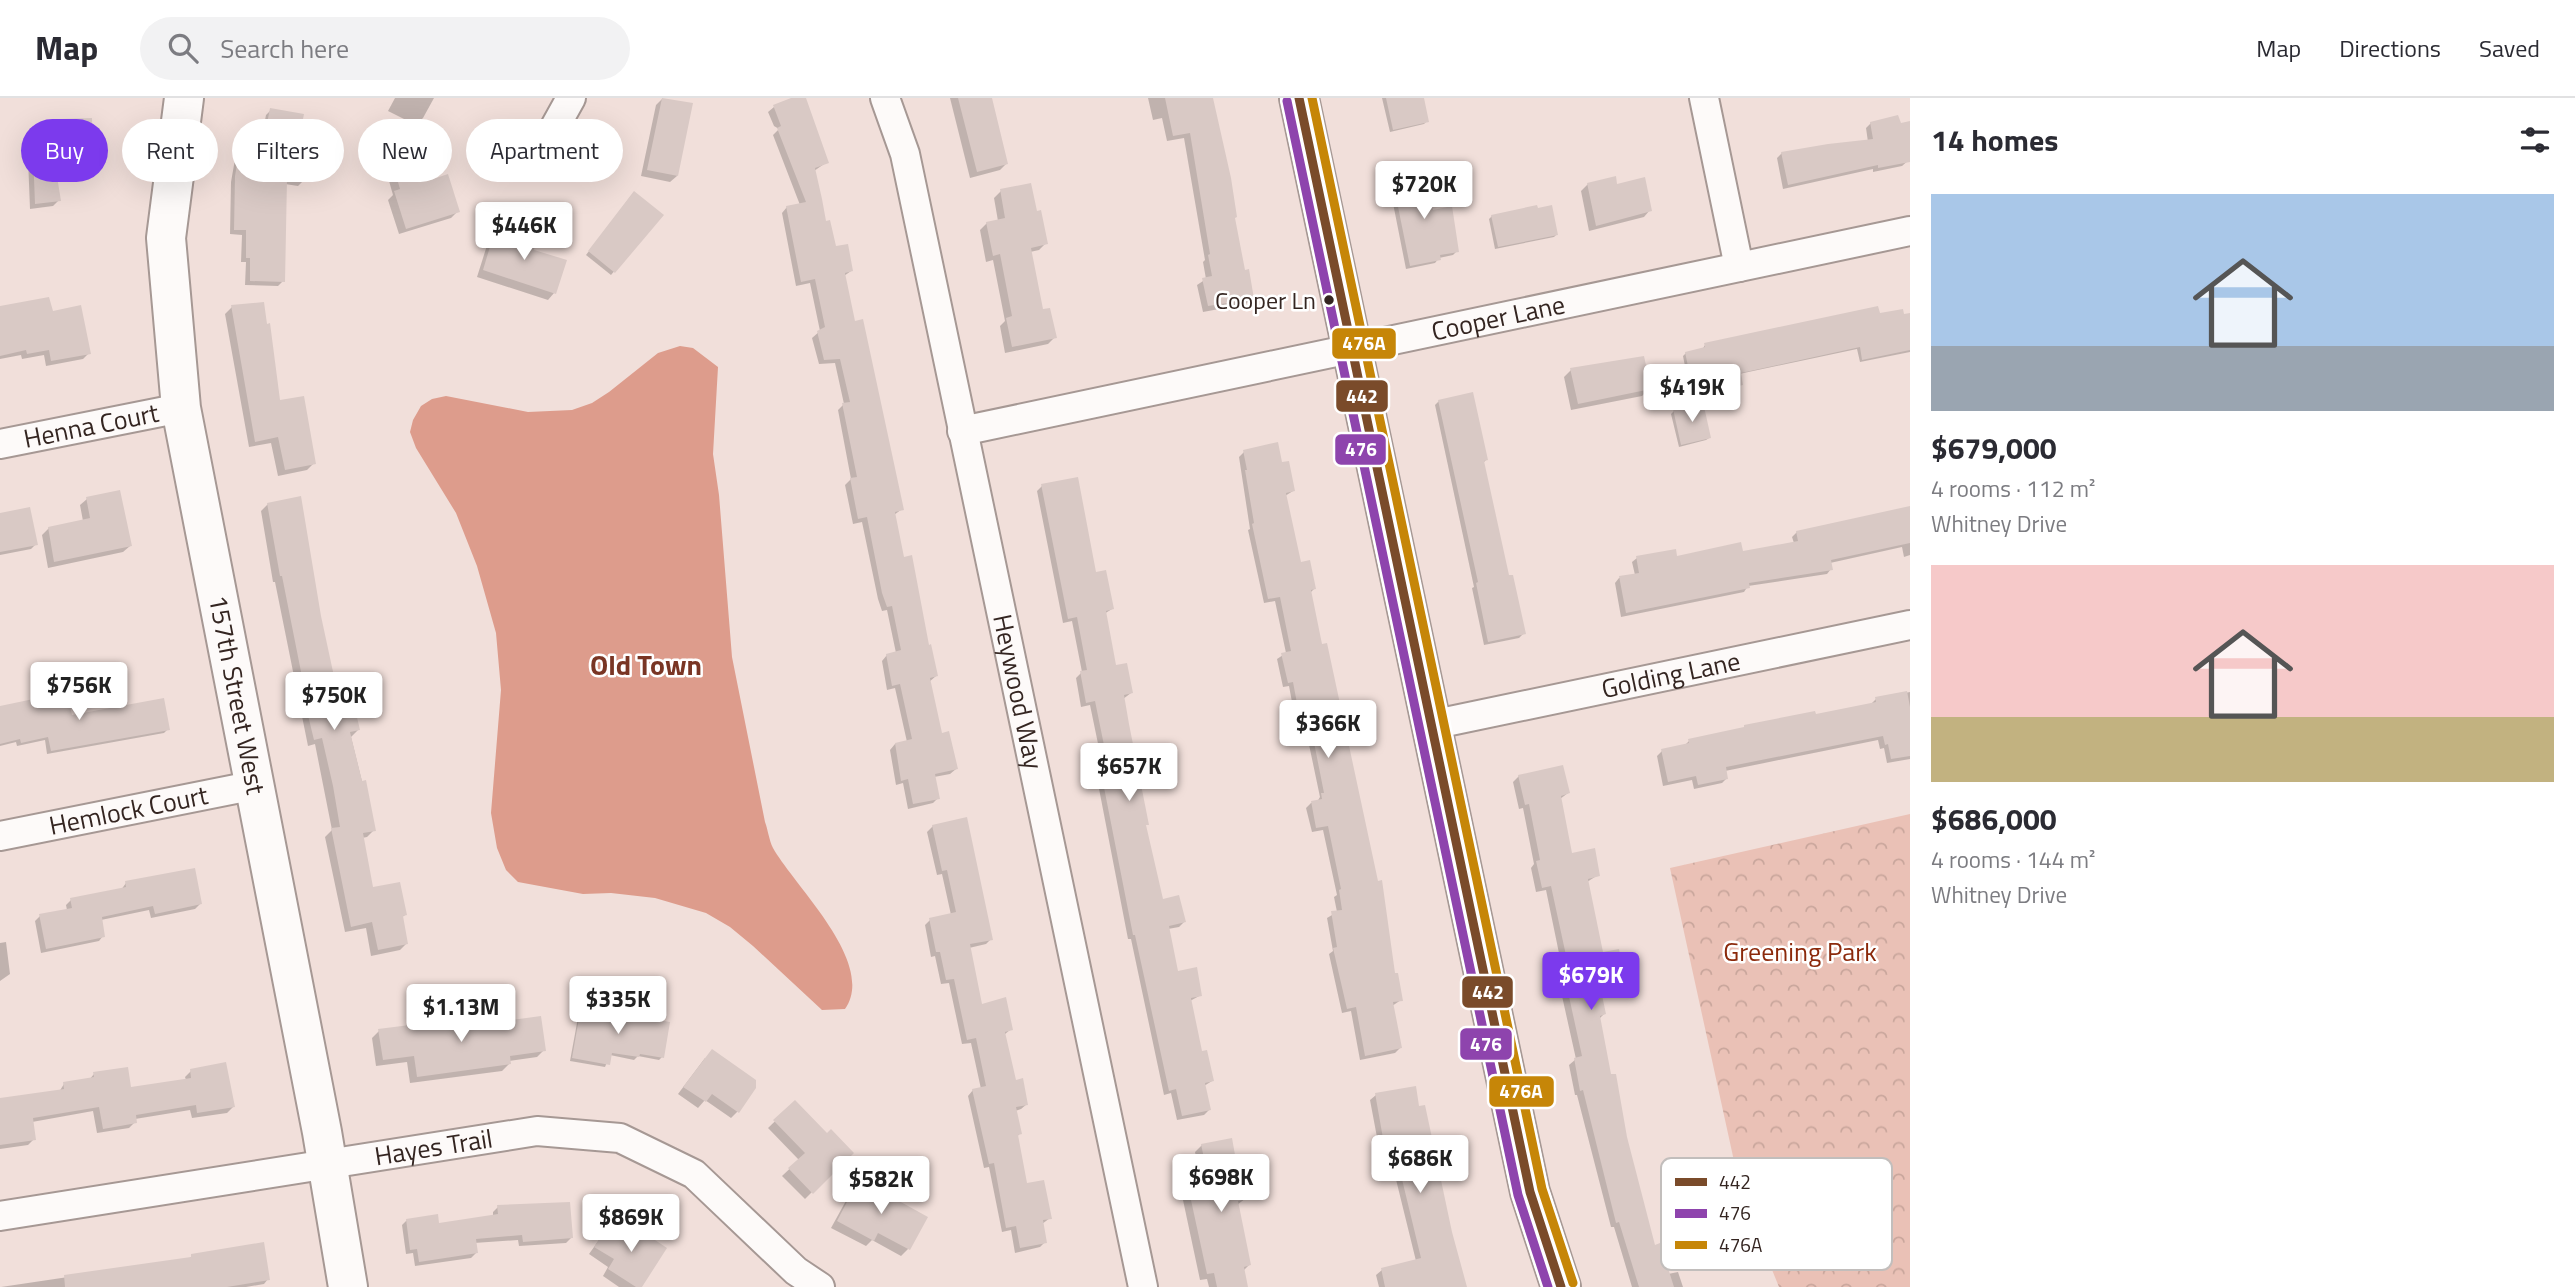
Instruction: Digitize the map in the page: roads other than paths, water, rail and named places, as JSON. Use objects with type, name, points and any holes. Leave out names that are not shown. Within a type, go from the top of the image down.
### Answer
[{"type":"street","name":"157th Street West","points":[[184,98],[166,238],[181,408],[256,785],[328,1164],[348,1287]]},
{"type":"street","points":[[559,119],[571,98]]},
{"type":"street","name":"Heywood Way","points":[[885,98],[905,155],[1143,1287]]},
{"type":"street","points":[[1299,98],[1530,1192],[1561,1287]]},
{"type":"street","points":[[1704,98],[1739,267]]},
{"type":"street","name":"Cooper Lane","points":[[962,431],[1910,232]]},
{"type":"street","name":"Henna Court","points":[[0,444],[181,408]]},
{"type":"street","name":"Golding Lane","points":[[1431,725],[1910,625]]},
{"type":"street","name":"Hemlock Court","points":[[0,836],[256,785]]},
{"type":"street","name":"Hayes Trail","points":[[0,1216],[537,1131],[620,1138],[694,1174],[796,1271],[820,1287]]},
{"type":"place","name":"Cooper Ln","points":[[1329,300]]},
{"type":"district","name":"Old Town","points":[[646,665]]},
{"type":"park label","name":"Greening Park","points":[[1800,952]]}]
